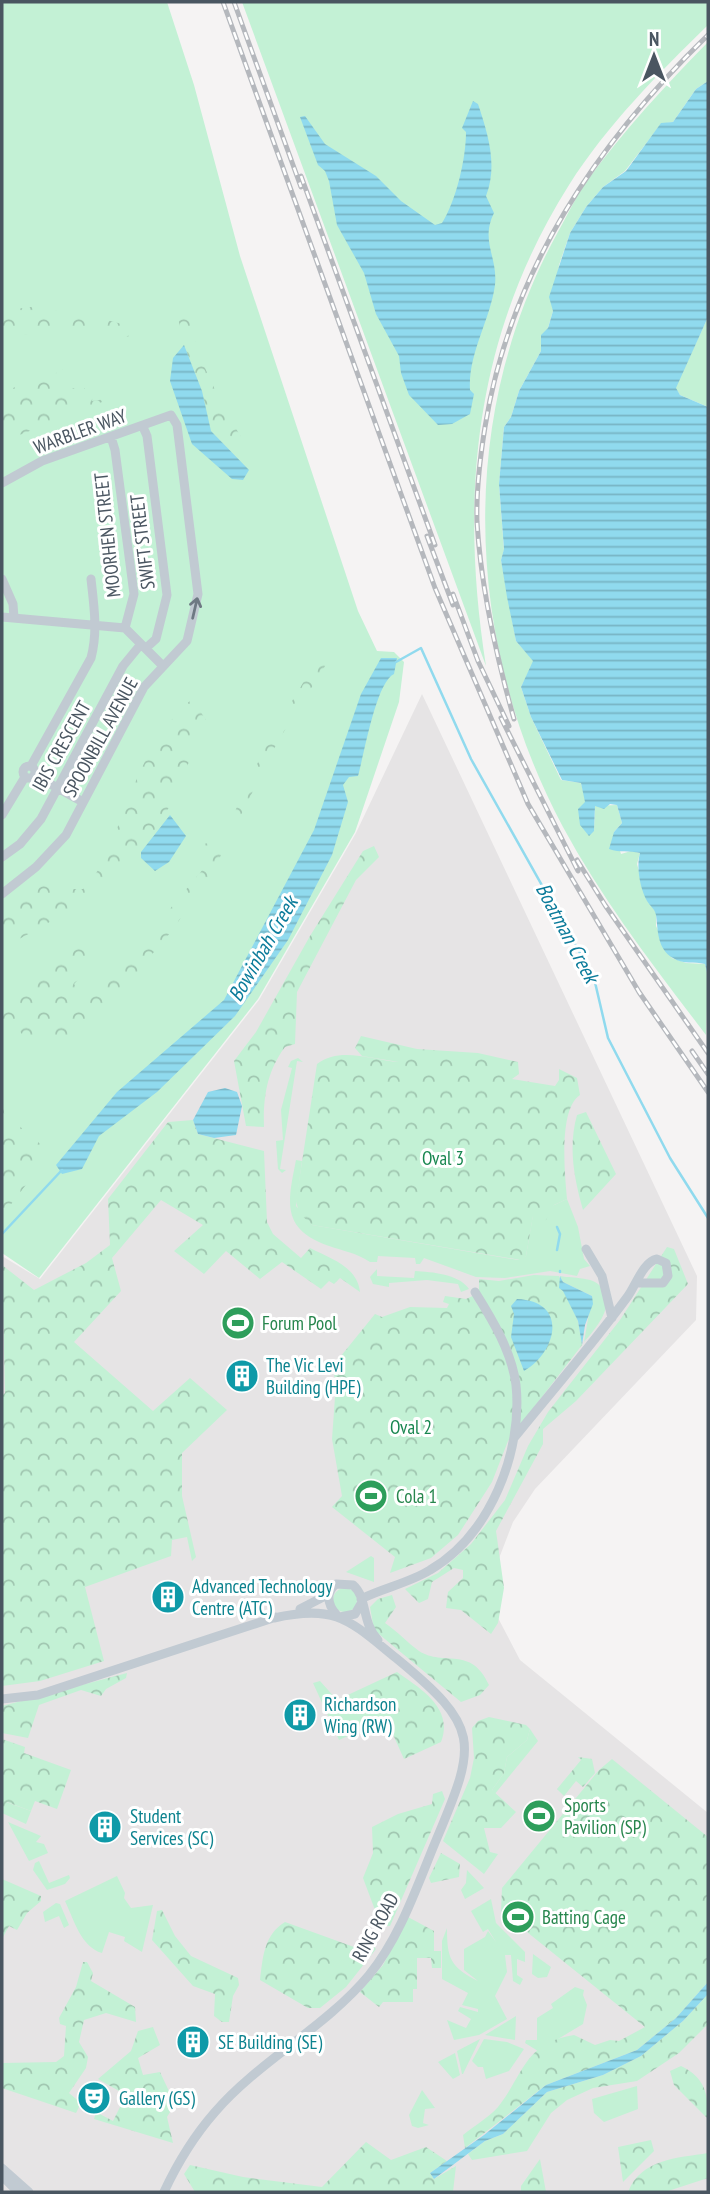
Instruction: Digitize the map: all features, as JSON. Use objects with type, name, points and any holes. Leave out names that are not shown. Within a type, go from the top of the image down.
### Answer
[{"type":"street","name":"WARBLER WAY","points":[[2,483],[42,461],[171,415]]},
{"type":"street","name":"SPOONBILL AVENUE","points":[[2,894],[50,853],[66,835],[144,687],[187,641],[198,594],[177,425],[171,415]]},
{"type":"street","name":"SWIFT STREET","points":[[143,427],[147,436],[167,595],[156,639],[144,646]]},
{"type":"street","name":"MOORHEN STREET","points":[[111,437],[134,594],[125,628]]},
{"type":"street","points":[[2,579],[13,604],[14,618]]},
{"type":"street","points":[[2,815],[30,773],[91,658],[95,626],[91,579]]},
{"type":"street","points":[[2,617],[125,628],[162,665]]},
{"type":"street","name":"IBIS CRESCENT","points":[[2,857],[34,829],[123,666],[144,646]]},
{"type":"street","points":[[30,773],[83,802]]},
{"type":"street","points":[[586,1249],[602,1276],[612,1318]]},
{"type":"street","points":[[514,1438],[638,1283]]},
{"type":"street","points":[[360,1597],[431,1570],[454,1552],[485,1514],[498,1490],[514,1438],[516,1384],[497,1327],[475,1292]]},
{"type":"street","points":[[338,1616],[330,1606],[329,1594],[333,1586],[341,1583],[360,1597]]},
{"type":"street","points":[[2,1699],[38,1695],[274,1618],[329,1594]]},
{"type":"street","points":[[274,1618],[310,1611],[338,1616],[355,1614],[360,1597]]},
{"type":"street","name":"RING ROAD","points":[[360,1597],[369,1631],[388,1652]]},
{"type":"street","name":"RING ROAD","points":[[166,2192],[170,2178],[215,2111],[346,1999],[380,1960],[397,1931],[465,1767],[459,1721],[443,1698],[388,1652],[338,1616]]},
{"type":"street","points":[[2,2168],[29,2192]]},
{"type":"street","points":[[2,2176],[18,2192]]},
{"type":"shaded area","points":[[422,694],[697,1276],[696,1320],[535,1489],[513,1522],[498,1561],[497,1616],[520,1660],[708,1813],[708,2192],[2,2192],[2,1256],[40,1279],[259,1000],[356,833]]},
{"type":"green space","points":[[2,2],[167,2],[194,85],[240,256],[358,611],[377,651],[394,652],[404,662],[399,702],[355,832],[258,999],[39,1278],[2,1253]]},
{"type":"green space","points":[[242,2],[708,2],[708,25],[616,121],[569,185],[537,241],[513,299],[494,358],[482,417],[476,478],[474,540],[486,666]]},
{"type":"green space","points":[[708,42],[708,81],[696,89],[673,122],[661,124],[625,171],[603,187],[586,207],[570,233],[559,265],[553,311],[541,351],[519,391],[511,417],[504,427],[499,484],[504,550],[501,560],[516,641],[534,661],[521,687],[531,717],[561,780],[581,783],[594,831],[595,806],[617,805],[622,823],[614,832],[621,854],[631,851],[640,853],[637,864],[647,900],[656,912],[656,926],[672,958],[686,963],[705,964],[708,977],[706,1035],[630,934],[595,881],[563,827],[530,756],[506,682],[491,606],[485,528],[489,451],[502,375],[526,301],[559,230],[587,181],[645,109]]},
{"type":"green space","points":[[30,307],[88,315],[133,327],[128,337],[92,327],[2,337],[2,311]]},
{"type":"green space","points":[[181,308],[191,325],[214,389],[246,445],[237,457],[211,431],[202,391],[184,345],[177,313]]},
{"type":"green space","points":[[708,317],[708,407],[680,395],[675,388]]},
{"type":"green space","points":[[63,369],[62,384],[81,391],[96,380],[92,401],[112,398],[2,442],[2,396],[26,379],[45,380]]},
{"type":"green space","points":[[327,663],[278,741],[210,877],[170,933],[95,1022],[73,1038],[24,1037],[14,1023],[2,1019],[2,1007],[21,987],[84,935],[100,957],[74,984],[84,996],[109,982],[204,868],[197,845],[221,841],[268,741],[312,668]]},
{"type":"green space","points":[[192,699],[206,720],[168,809],[154,832],[137,854],[96,891],[50,922],[2,948],[2,913],[47,879],[66,889],[83,889],[97,872],[150,752],[169,723]]},
{"type":"green space","points":[[374,846],[379,857],[356,880],[297,992],[295,1044],[285,1047],[270,1075],[265,1095],[264,1127],[246,1126],[234,1061],[256,1032],[310,936],[363,851]]},
{"type":"green space","name":"Oval 3","points":[[361,1036],[417,1049],[478,1053],[518,1062],[519,1074],[512,1079],[555,1086],[559,1080],[559,1069],[577,1078],[580,1095],[568,1114],[564,1144],[567,1199],[554,1205],[546,1220],[540,1222],[533,1216],[526,1256],[521,1260],[312,1225],[299,1213],[296,1201],[317,1064],[326,1059],[346,1055],[399,1062],[362,1056],[355,1048]]},
{"type":"green space","points":[[298,1058],[303,1062],[297,1061],[280,1169],[286,1170],[282,1173],[278,1169],[276,1141],[283,1140],[281,1110],[292,1068],[288,1067],[291,1061]]},
{"type":"green space","points":[[2,1091],[4,1113],[45,1148],[32,1177],[2,1216]]},
{"type":"green space","points":[[586,1112],[616,1174],[583,1210],[575,1174],[573,1139],[577,1115]]},
{"type":"green space","points":[[193,1120],[198,1134],[264,1151],[267,1222],[273,1234],[301,1258],[310,1248],[342,1264],[354,1276],[360,1292],[340,1278],[334,1284],[329,1281],[321,1289],[282,1262],[260,1279],[226,1251],[204,1274],[174,1251],[203,1225],[161,1200],[112,1258],[121,1291],[74,1342],[153,1411],[190,1378],[227,1410],[182,1453],[182,1496],[196,1557],[192,1561],[187,1537],[172,1540],[171,1556],[85,1587],[104,1661],[40,1681],[2,1686],[2,1396],[5,1393],[2,1265],[34,1290],[86,1263],[110,1245],[108,1199],[168,1122]]},
{"type":"green space","points":[[296,1160],[302,1161],[296,1206],[312,1225],[518,1260],[526,1256],[533,1215],[567,1199],[578,1227],[584,1259],[590,1266],[580,1269],[577,1276],[550,1271],[505,1278],[476,1277],[424,1258],[420,1264],[416,1264],[415,1258],[378,1256],[377,1262],[370,1262],[313,1239],[295,1222],[290,1201]]},
{"type":"green space","points":[[667,1247],[674,1249],[688,1284],[576,1401],[543,1429],[543,1444],[496,1531],[504,1588],[498,1623],[491,1634],[461,1610],[446,1608],[448,1592],[463,1578],[463,1570],[454,1568],[432,1582],[428,1599],[419,1603],[405,1589],[438,1573],[471,1544],[505,1500],[528,1446],[548,1412],[620,1320]]},
{"type":"green space","points":[[377,1269],[377,1276],[414,1278],[415,1271],[445,1275],[459,1280],[469,1289],[461,1292],[458,1284],[427,1280],[389,1283],[389,1287],[373,1284],[370,1277]]},
{"type":"green space","name":"Oval 2","points":[[534,1275],[559,1276],[578,1321],[582,1345],[508,1441],[492,1482],[458,1535],[431,1558],[390,1573],[395,1557],[332,1507],[342,1496],[332,1439],[336,1383],[332,1367],[375,1314],[382,1317],[410,1307],[447,1308],[449,1304],[443,1302],[445,1296],[466,1299],[479,1293],[479,1279],[499,1281]]},
{"type":"green space","points":[[560,1276],[590,1280],[604,1291],[606,1307],[603,1315],[584,1342],[592,1296],[563,1282]]},
{"type":"green space","points":[[371,1556],[374,1558],[374,1582],[346,1572]]},
{"type":"green space","points":[[345,1588],[354,1591],[357,1600],[354,1609],[345,1612],[336,1609],[333,1600],[336,1591]]},
{"type":"green space","points":[[392,1595],[396,1607],[385,1623],[419,1651],[474,1665],[489,1685],[480,1695],[461,1702],[374,1630],[370,1607],[378,1599]]},
{"type":"green space","points":[[397,1672],[425,1693],[439,1709],[444,1730],[441,1742],[404,1759],[386,1719],[339,1740],[313,1683],[320,1681],[337,1700]]},
{"type":"green space","points":[[127,1673],[126,1678],[106,1689],[101,1696],[81,1690],[39,1705],[28,1738],[2,1733],[2,1706]]},
{"type":"green space","points":[[489,1717],[526,1725],[530,1729],[527,1740],[507,1757],[504,1773],[492,1790],[516,1812],[501,1828],[484,1828],[490,1852],[498,1854],[484,1874],[443,1841],[470,1778],[474,1758],[472,1728],[478,1721]]},
{"type":"green space","points":[[530,1729],[538,1741],[494,1795],[492,1790],[504,1773],[507,1757],[527,1740]]},
{"type":"green space","points":[[2,1739],[25,1747],[24,1753],[71,1770],[57,1809],[35,1801],[31,1811],[7,1802],[2,1813]]},
{"type":"green space","points":[[578,1757],[592,1759],[595,1773],[583,1787],[576,1781],[564,1796],[557,1789],[581,1760]]},
{"type":"green space","points":[[612,1759],[708,1837],[708,1982],[676,2018],[637,2050],[546,2085],[465,2148],[463,2135],[498,2107],[528,2060],[546,2044],[574,2035],[595,2045],[610,2040],[619,2041],[645,2027],[501,1911],[502,1888],[599,1770]]},
{"type":"green space","points":[[442,1791],[445,1799],[390,1926],[381,1926],[363,1878],[373,1853],[372,1827],[398,1814],[432,1804],[433,1794]]},
{"type":"green space","points":[[6,1802],[31,1811],[26,1824],[2,1813]]},
{"type":"green space","points":[[8,1822],[41,1836],[36,1842],[44,1844],[48,1853],[29,1861]]},
{"type":"green space","points":[[441,1853],[460,1864],[459,1877],[431,1883],[429,1878]]},
{"type":"green space","points":[[39,1861],[49,1883],[69,1875],[70,1878],[65,1884],[47,1890],[33,1870],[35,1863]]},
{"type":"green space","points":[[467,1870],[484,1888],[465,1899],[461,1890],[466,1883]]},
{"type":"green space","points":[[117,1876],[125,1893],[124,1898],[131,1908],[153,1905],[142,1952],[124,1941],[125,1937],[109,1932],[102,1953],[95,1950],[83,1939],[65,1901]]},
{"type":"green space","points":[[2,1879],[41,1896],[41,1901],[27,1913],[17,1930],[9,1926],[2,1939]]},
{"type":"green space","points":[[491,1899],[496,1923],[525,1952],[525,1962],[517,1959],[517,1975],[523,1979],[520,1985],[513,1981],[511,1955],[505,1955],[507,1972],[495,1996],[507,2019],[479,2035],[454,2040],[447,2020],[466,2028],[471,2019],[458,2011],[460,2007],[478,2012],[478,2009],[462,2005],[468,1993],[442,1979],[442,1941],[447,1928],[452,1960],[461,1971],[478,1981],[464,1970],[464,1949],[485,1937],[488,1931],[496,1942],[488,1929],[483,1932],[471,1911]]},
{"type":"green space","points":[[56,1903],[60,1904],[69,1925],[64,1928],[59,1916],[45,1922],[43,1912]]},
{"type":"green space","points":[[162,1910],[175,1936],[191,1956],[238,1978],[239,1985],[233,1996],[229,2022],[222,2022],[214,2016],[215,1994],[193,1986],[152,1940],[157,1911]]},
{"type":"green space","points":[[408,1917],[434,1931],[434,1951],[441,1951],[441,1968],[432,1968],[431,1958],[417,1958],[417,1989],[413,1989],[413,2002],[383,2002],[379,2007],[360,1992],[383,1965]]},
{"type":"green space","points":[[285,1922],[354,1947],[370,1942],[376,1949],[346,1987],[320,2008],[308,2008],[260,1980],[269,1940]]},
{"type":"green space","points":[[533,1954],[551,1967],[547,1977],[538,1978],[532,1974]]},
{"type":"green space","points":[[83,1962],[87,1962],[93,1973],[91,1981],[135,2007],[136,2022],[106,2013],[84,2020],[79,2042],[88,2057],[86,2068],[69,2093],[81,2103],[76,2113],[2,2088],[2,2063],[56,2062],[64,2056],[66,2026],[60,2024],[59,2018],[76,1987]]},
{"type":"green space","points":[[575,1987],[584,1990],[587,2005],[583,2024],[538,2051],[525,2043],[526,2040],[537,2040],[537,2018],[553,2008],[551,2004]]},
{"type":"green space","points":[[708,1994],[708,2024],[679,2053],[637,2081],[593,2088],[567,2100],[551,2113],[527,2151],[472,2160],[468,2154],[485,2141],[503,2134],[547,2092],[603,2075],[641,2056],[683,2021]]},
{"type":"green space","points":[[516,2016],[515,2040],[485,2035]]},
{"type":"green space","points":[[153,2027],[160,2045],[138,2058],[143,2075],[160,2072],[175,2104],[167,2117],[173,2143],[94,2119],[96,2112],[113,2121],[126,2095],[98,2079],[131,2051],[138,2031]]},
{"type":"green space","points":[[480,2039],[463,2074],[462,2074],[457,2051]]},
{"type":"green space","points":[[484,2039],[507,2042],[524,2049],[509,2071],[486,2079],[483,2067],[478,2067],[472,2061]]},
{"type":"green space","points":[[455,2053],[460,2075],[453,2079],[438,2062]]},
{"type":"green space","points":[[681,2066],[701,2082],[707,2102],[708,2119],[674,2085],[670,2071]]},
{"type":"green space","points":[[637,2086],[638,2109],[604,2122],[594,2113],[592,2099]]},
{"type":"green space","points":[[422,2090],[435,2108],[425,2109],[423,2123],[429,2125],[418,2128],[412,2126],[409,2115]]},
{"type":"green space","points":[[651,2140],[654,2151],[623,2182],[618,2147]]},
{"type":"green space","points":[[366,2142],[391,2160],[426,2147],[447,2161],[430,2173],[434,2179],[456,2166],[453,2192],[195,2192],[184,2174],[190,2165],[243,2177],[322,2187]]},
{"type":"green space","points":[[708,2153],[708,2178],[665,2192],[628,2192],[634,2181],[651,2166],[672,2159]]},
{"type":"green space","points":[[540,2159],[546,2192],[521,2192],[521,2186]]},
{"type":"water","points":[[708,81],[708,317],[676,388],[680,395],[708,407],[708,977],[705,964],[677,960],[664,950],[659,939],[655,913],[641,884],[638,865],[640,853],[609,849],[614,832],[622,823],[617,805],[610,804],[604,809],[595,806],[594,831],[589,836],[580,825],[578,809],[585,802],[581,783],[562,780],[531,717],[521,687],[533,661],[516,641],[507,597],[501,560],[504,549],[499,484],[504,427],[511,417],[519,391],[541,351],[541,335],[548,328],[553,311],[549,297],[570,233],[586,207],[603,187],[626,171],[661,123],[673,122],[696,89]]},
{"type":"water","points":[[473,101],[478,104],[490,150],[491,173],[486,196],[494,213],[490,223],[489,241],[495,285],[472,363],[470,390],[474,394],[470,414],[452,424],[438,425],[409,395],[401,373],[399,356],[376,314],[364,273],[337,225],[329,181],[325,171],[318,165],[300,117],[305,116],[325,144],[376,176],[401,201],[435,225],[442,223],[456,192],[466,143],[466,132],[462,128]]},
{"type":"water","points":[[184,345],[202,391],[211,431],[249,470],[243,480],[232,479],[192,444],[170,381],[173,358]]},
{"type":"water","points":[[381,658],[397,658],[394,674],[376,704],[358,776],[349,777],[343,785],[348,802],[332,855],[288,940],[235,1016],[157,1092],[99,1136],[82,1169],[62,1174],[56,1165],[117,1092],[224,1000],[314,830],[361,694]]},
{"type":"water","points":[[170,815],[186,836],[169,862],[155,871],[141,858],[141,852]]},
{"type":"water","points":[[225,1088],[237,1092],[242,1106],[236,1135],[214,1138],[198,1134],[193,1120],[208,1092]]},
{"type":"water","points":[[560,1276],[563,1282],[592,1296],[593,1304],[585,1325],[582,1345],[578,1321],[559,1288]]},
{"type":"water","points":[[517,1299],[534,1302],[545,1308],[551,1318],[550,1340],[544,1352],[524,1371],[511,1337],[514,1314],[511,1306]]},
{"type":"water","points":[[708,1982],[708,1994],[683,2021],[641,2056],[603,2075],[547,2092],[503,2134],[485,2141],[434,2179],[430,2173],[484,2135],[546,2085],[637,2050],[676,2018]]},
{"type":"waterway","name":"Boatman Creek","points":[[396,662],[421,648],[471,759],[594,978],[608,1038],[670,1158],[708,1218]]},
{"type":"waterway","name":"Bowinbah Creek","points":[[2,1234],[62,1170]]},
{"type":"waterway","points":[[557,1227],[560,1234],[557,1250]]},
{"type":"railway","points":[[223,2],[435,588],[528,804],[639,992],[708,1092]]},
{"type":"railway","points":[[234,2],[301,187]]},
{"type":"railway","points":[[514,719],[490,622],[477,522],[481,451],[497,370],[515,315],[537,263],[564,213],[595,165],[630,120],[708,35]]},
{"type":"railway","points":[[301,176],[435,545]]},
{"type":"railway","points":[[427,536],[453,605]]},
{"type":"railway","points":[[453,594],[478,661],[509,726]]},
{"type":"railway","points":[[501,718],[578,871]]},
{"type":"railway","points":[[577,860],[605,905],[708,1053]]},
{"type":"railway","points":[[692,1051],[708,1074]]},
{"type":"place","name":"Forum Pool","points":[[238,1323]]},
{"type":"place","name":"The Vic Levi Building (HPE)","points":[[242,1376]]},
{"type":"place","name":"Cola 1","points":[[371,1496]]},
{"type":"place","name":"Advanced Technology Centre (ATC)","points":[[168,1597]]},
{"type":"place","name":"Richardson Wing (RW)","points":[[300,1715]]},
{"type":"place","name":"Sports Pavilion (SP)","points":[[539,1816]]},
{"type":"place","name":"Student Services (SC)","points":[[105,1827]]},
{"type":"place","name":"Batting Cage","points":[[518,1917]]},
{"type":"place","name":"SE Building (SE)","points":[[193,2042]]},
{"type":"place","name":"Gallery (GS)","points":[[94,2098]]}]
